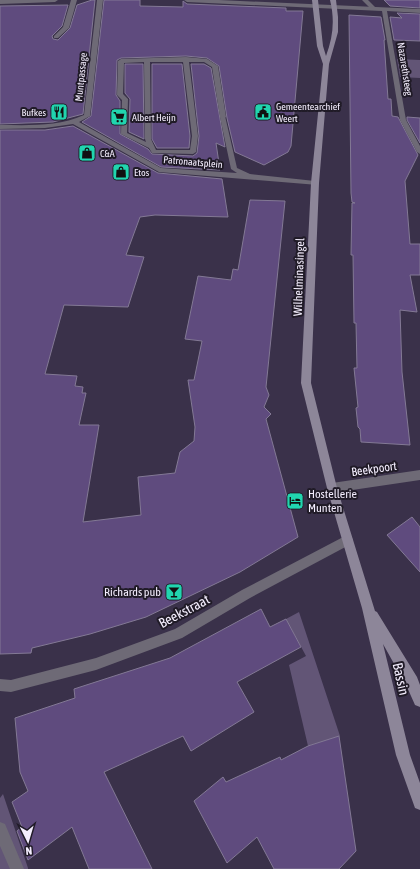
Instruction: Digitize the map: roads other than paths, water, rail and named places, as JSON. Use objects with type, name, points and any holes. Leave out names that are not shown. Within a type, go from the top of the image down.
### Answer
[{"type":"street","points":[[0,2],[55,0]]},
{"type":"street","points":[[56,37],[66,28],[74,0]]},
{"type":"street","name":"Muntpassage","points":[[75,122],[86,116],[100,0],[92,0]]},
{"type":"street","points":[[187,0],[420,11]]},
{"type":"street","name":"Wilhelminasingel","points":[[315,0],[320,46],[326,64]]},
{"type":"street","name":"Wilhelminasingel","points":[[332,488],[306,383],[315,183],[326,64],[333,47],[337,19],[333,0]]},
{"type":"street","points":[[365,0],[374,9]]},
{"type":"street","name":"Nazarethsteeg","points":[[384,10],[403,120],[420,152]]},
{"type":"street","points":[[147,60],[148,139],[152,147],[154,152],[193,152],[195,136],[186,59],[147,60],[121,61],[120,95],[125,98],[124,134],[152,147]]},
{"type":"street","name":"Patronaatsplein","points":[[186,59],[205,60],[215,66],[223,117],[234,169],[248,176]]},
{"type":"street","points":[[0,127],[64,125],[75,122]]},
{"type":"street","name":"Patronaatsplein","points":[[75,122],[159,170],[248,176],[315,183]]},
{"type":"street","name":"Beekpoort","points":[[332,488],[420,476]]},
{"type":"street","name":"Bassin","points":[[332,488],[368,608],[403,755],[420,803]]},
{"type":"street","name":"Beekstraat","points":[[0,685],[10,686],[96,664],[178,634],[246,594],[347,540]]},
{"type":"street","name":"Bassin","points":[[368,608],[412,682],[420,700]]},
{"type":"street","points":[[0,829],[17,869]]},
{"type":"place","name":"Bufkes","points":[[59,112]]},
{"type":"place","name":"Gemeentearchief Weert","points":[[263,112]]},
{"type":"place","name":"Albert Heijn","points":[[119,117]]},
{"type":"place","name":"C&A","points":[[87,153]]},
{"type":"place","name":"Etos","points":[[121,172]]},
{"type":"place","name":"Hostellerie Munten","points":[[295,501]]},
{"type":"place","name":"Richards pub","points":[[174,592]]}]
